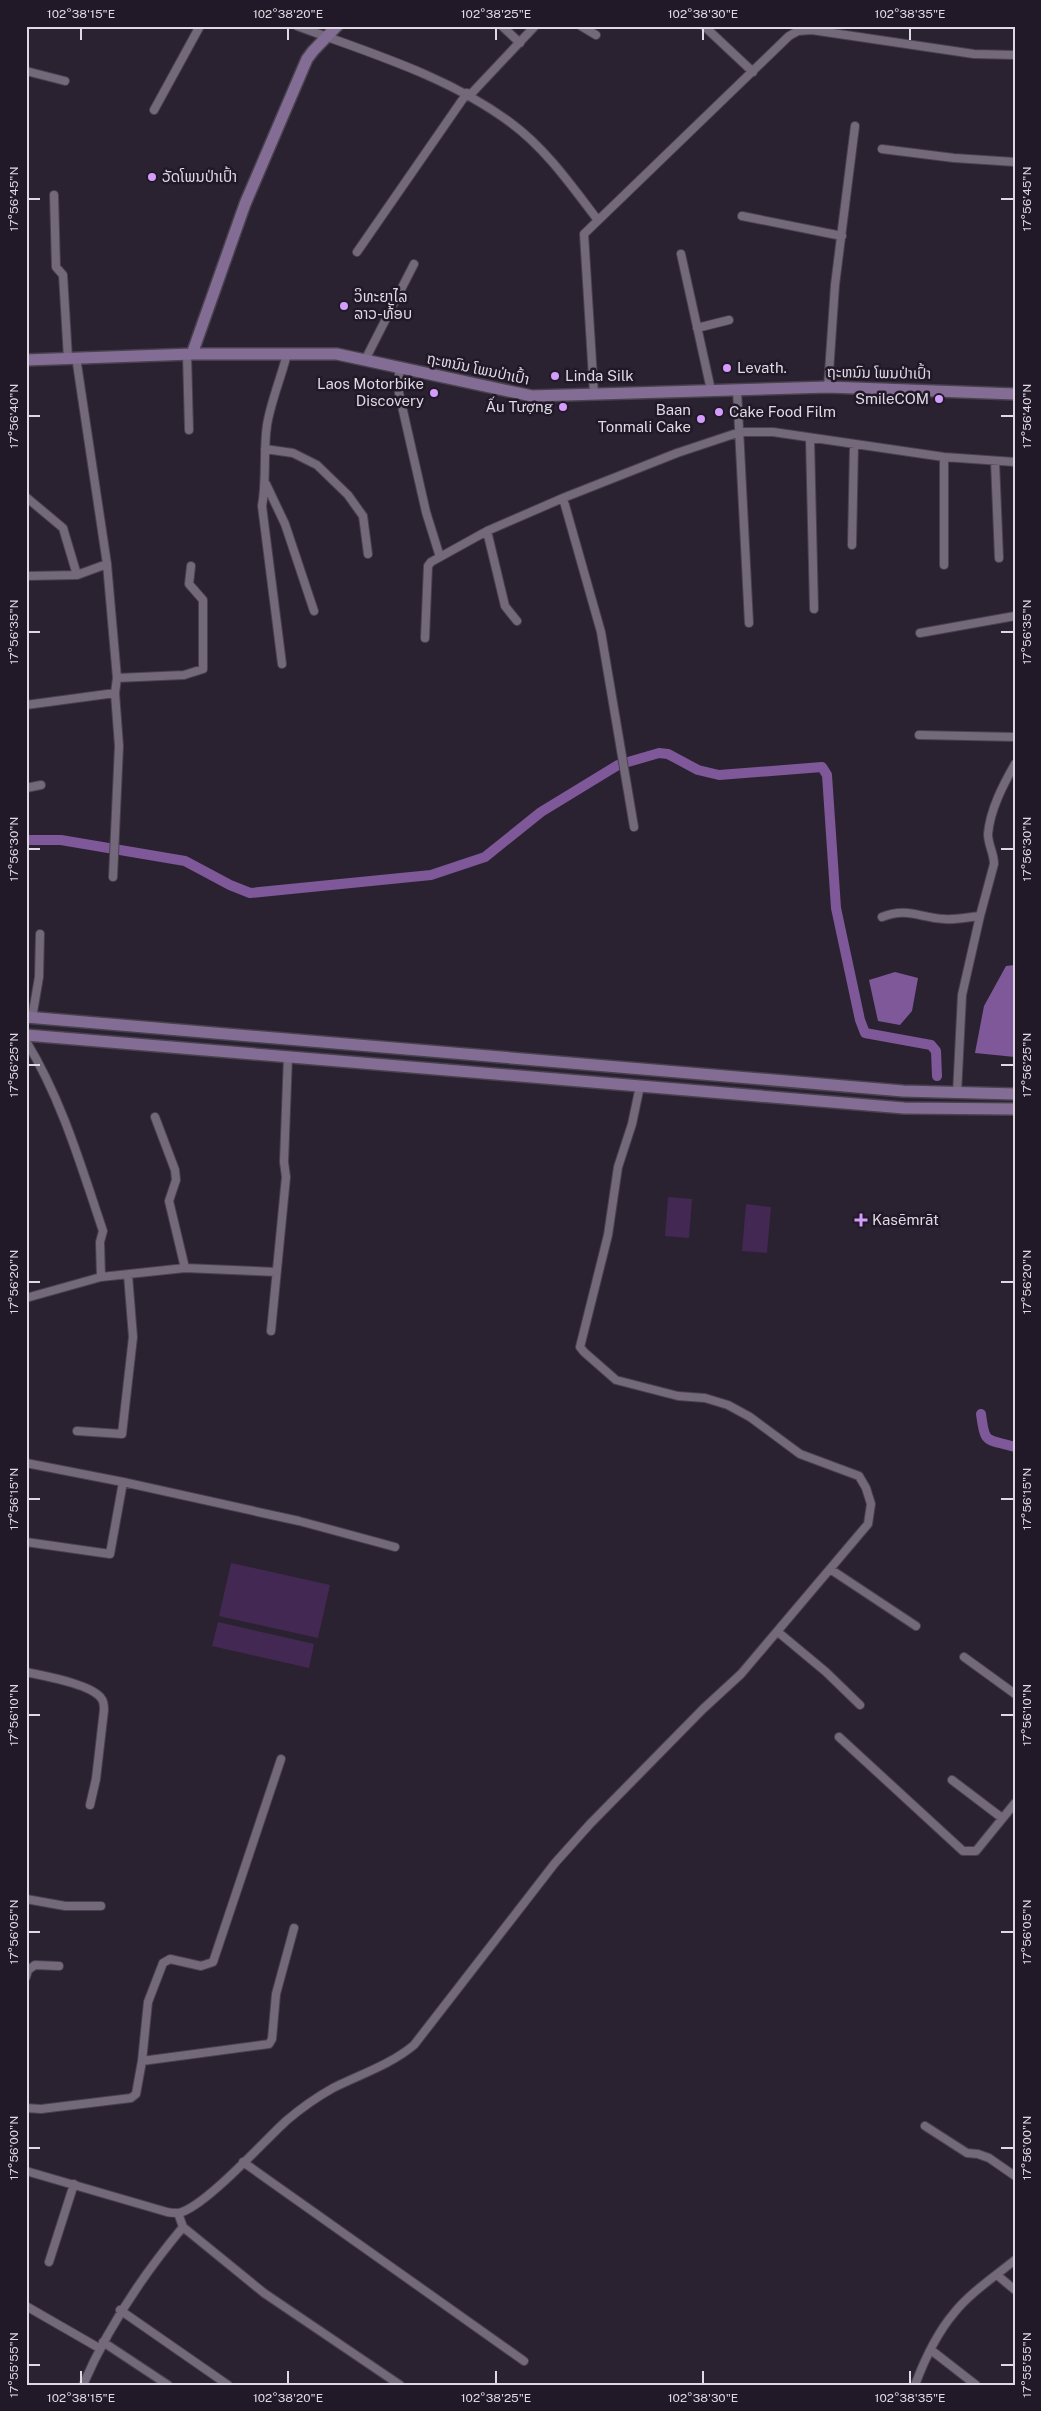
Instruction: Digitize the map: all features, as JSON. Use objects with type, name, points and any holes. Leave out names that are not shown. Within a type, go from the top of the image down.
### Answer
[{"type":"street","points":[[154,110],[200,26]]},
{"type":"street","points":[[297,26],[400,64],[469,94],[512,123],[545,154],[597,219]]},
{"type":"street","points":[[189,430],[189,354],[245,204],[307,60],[312,51],[328,38],[337,26]]},
{"type":"street","points":[[502,26],[520,43]]},
{"type":"street","points":[[358,252],[469,94],[520,43],[534,26]]},
{"type":"street","points":[[581,26],[596,34]]},
{"type":"street","points":[[704,26],[753,72]]},
{"type":"street","points":[[594,394],[584,234],[597,219],[790,36],[798,31],[812,30],[964,52],[1015,55]]},
{"type":"street","points":[[26,71],[65,80]]},
{"type":"street","points":[[828,387],[836,285],[855,126]]},
{"type":"street","points":[[882,148],[954,158],[1015,162]]},
{"type":"street","points":[[54,195],[56,267],[63,275],[72,358],[107,564],[117,678],[115,693],[119,746],[113,877]]},
{"type":"street","points":[[742,216],[842,236]]},
{"type":"street","points":[[681,254],[711,390]]},
{"type":"street","points":[[365,360],[414,264]]},
{"type":"street","points":[[697,328],[729,320]]},
{"type":"street","name":"ຖະຫນົນ ໂພນປ່າເປົ້າ","points":[[26,360],[189,354],[338,354],[532,396],[828,387],[1015,394]]},
{"type":"street","points":[[282,664],[262,506],[266,484],[265,450],[267,424],[287,354]]},
{"type":"street","points":[[398,367],[399,393],[426,512],[440,557]]},
{"type":"street","points":[[737,390],[749,623]]},
{"type":"street","points":[[424,638],[428,566],[440,557],[487,531],[563,498],[677,453],[740,432],[773,432],[810,439],[944,457],[1015,462]]},
{"type":"street","points":[[810,439],[814,608]]},
{"type":"street","points":[[852,545],[854,445]]},
{"type":"street","points":[[265,450],[293,453],[317,465],[348,496],[364,516],[368,554]]},
{"type":"street","points":[[944,457],[944,565]]},
{"type":"street","points":[[995,460],[999,558]]},
{"type":"street","points":[[266,484],[285,524],[314,611]]},
{"type":"street","points":[[26,498],[63,528],[76,575]]},
{"type":"street","points":[[563,498],[601,632],[634,827]]},
{"type":"street","points":[[487,531],[504,600],[517,621]]},
{"type":"street","points":[[26,576],[76,575],[107,564]]},
{"type":"street","points":[[117,678],[184,675],[203,669],[202,600],[189,584],[191,566]]},
{"type":"street","points":[[920,633],[1015,616]]},
{"type":"street","points":[[26,705],[115,693]]},
{"type":"street","points":[[919,734],[1015,736]]},
{"type":"street","points":[[957,1094],[962,996],[994,864],[994,857],[988,842],[989,826],[996,805],[1015,764]]},
{"type":"street","points":[[26,788],[41,785]]},
{"type":"street","points":[[882,918],[891,914],[914,912],[944,919],[980,916]]},
{"type":"street","points":[[40,934],[39,977],[29,1018],[806,1083],[957,1094],[1015,1094]]},
{"type":"street","points":[[26,1035],[911,1108],[1015,1110]]},
{"type":"street","points":[[26,1041],[47,1078],[73,1140],[103,1231],[100,1242],[101,1277]]},
{"type":"street","points":[[271,1331],[286,1177],[284,1162],[288,1056]]},
{"type":"street","points":[[805,1099],[806,1083]]},
{"type":"street","points":[[26,2171],[168,2212],[178,2213],[189,2208],[217,2187],[287,2121],[308,2105],[332,2089],[399,2058],[414,2045],[561,1857],[590,1824],[703,1709],[741,1674],[868,1524],[871,1504],[866,1488],[859,1476],[800,1454],[750,1416],[728,1405],[705,1398],[678,1396],[616,1380],[584,1352],[580,1346],[608,1235],[618,1167],[632,1124],[640,1086]]},
{"type":"street","points":[[155,1117],[175,1170],[176,1180],[169,1201],[185,1268]]},
{"type":"street","points":[[26,1298],[101,1277],[185,1268],[276,1272]]},
{"type":"street","points":[[77,1431],[122,1434],[133,1337],[128,1275]]},
{"type":"street","points":[[26,1463],[123,1482],[299,1521],[395,1547]]},
{"type":"street","points":[[26,1542],[110,1554],[123,1482]]},
{"type":"street","points":[[830,1569],[916,1626]]},
{"type":"street","points":[[778,1632],[826,1672],[860,1705]]},
{"type":"street","points":[[964,1657],[1015,1694]]},
{"type":"street","points":[[26,1672],[72,1683],[95,1693],[103,1701],[104,1710],[96,1779],[90,1805]]},
{"type":"street","points":[[839,1737],[963,1851],[976,1851],[1015,1803]]},
{"type":"street","points":[[26,2108],[41,2109],[131,2098],[136,2094],[139,2086],[148,2002],[163,1963],[170,1959],[201,1966],[213,1962],[281,1759]]},
{"type":"street","points":[[952,1780],[1002,1818]]},
{"type":"street","points":[[26,1899],[65,1906],[101,1906]]},
{"type":"street","points":[[142,2061],[268,2044],[272,2039],[276,1994],[294,1928]]},
{"type":"street","points":[[26,1977],[28,1970],[35,1965],[59,1966]]},
{"type":"street","points":[[925,2126],[967,2153],[989,2158],[1015,2176]]},
{"type":"street","points":[[243,2162],[524,2361]]},
{"type":"street","points":[[49,2262],[74,2184]]},
{"type":"street","points":[[178,2213],[182,2227],[264,2293],[400,2385]]},
{"type":"street","points":[[82,2385],[120,2310],[182,2227]]},
{"type":"street","points":[[915,2385],[931,2350],[953,2314],[972,2295],[1015,2260]]},
{"type":"street","points":[[997,2275],[1015,2290]]},
{"type":"street","points":[[26,2306],[101,2345],[168,2385]]},
{"type":"street","points":[[120,2310],[228,2385]]},
{"type":"street","points":[[931,2350],[976,2385]]},
{"type":"shaded area","points":[[1015,965],[1015,1057],[975,1053],[984,1006],[1006,966]]},
{"type":"shaded area","points":[[895,972],[918,978],[912,1011],[900,1025],[878,1021],[869,980]]},
{"type":"shaded area","points":[[668,1197],[692,1199],[689,1238],[665,1236]]},
{"type":"shaded area","points":[[746,1204],[771,1207],[767,1253],[742,1251]]},
{"type":"shaded area","points":[[231,1563],[330,1585],[318,1638],[219,1616]]},
{"type":"shaded area","points":[[218,1622],[314,1644],[309,1668],[212,1646]]},
{"type":"waterway","points":[[628,762],[659,753],[668,754],[698,770],[719,775],[822,767],[827,775],[836,908],[860,1020],[865,1033],[931,1045],[936,1051],[937,1076]]},
{"type":"waterway","points":[[26,840],[61,840],[185,861],[230,885],[250,893],[431,875],[485,857],[541,812],[618,765]]},
{"type":"waterway","points":[[981,1414],[984,1431],[989,1439],[1015,1447]]},
{"type":"place","name":"ວັດໂພນປ່າເປົ້າ","points":[[152,177]]},
{"type":"place","name":"ວິທະຍາໄລ ລາວ-ທ້ັອບ","points":[[344,306]]},
{"type":"place","name":"Levath.","points":[[727,368]]},
{"type":"place","name":"Linda Silk","points":[[555,376]]},
{"type":"place","name":"Laos Motorbike Discovery","points":[[434,393]]},
{"type":"place","name":"SmileCOM","points":[[939,399]]},
{"type":"place","name":"Ấu Tượng","points":[[563,407]]},
{"type":"place","name":"Cake Food Film","points":[[719,412]]},
{"type":"place","name":"Baan Tonmali Cake","points":[[701,419]]},
{"type":"place","name":"Kasēmrāt","points":[[861,1220]]}]
